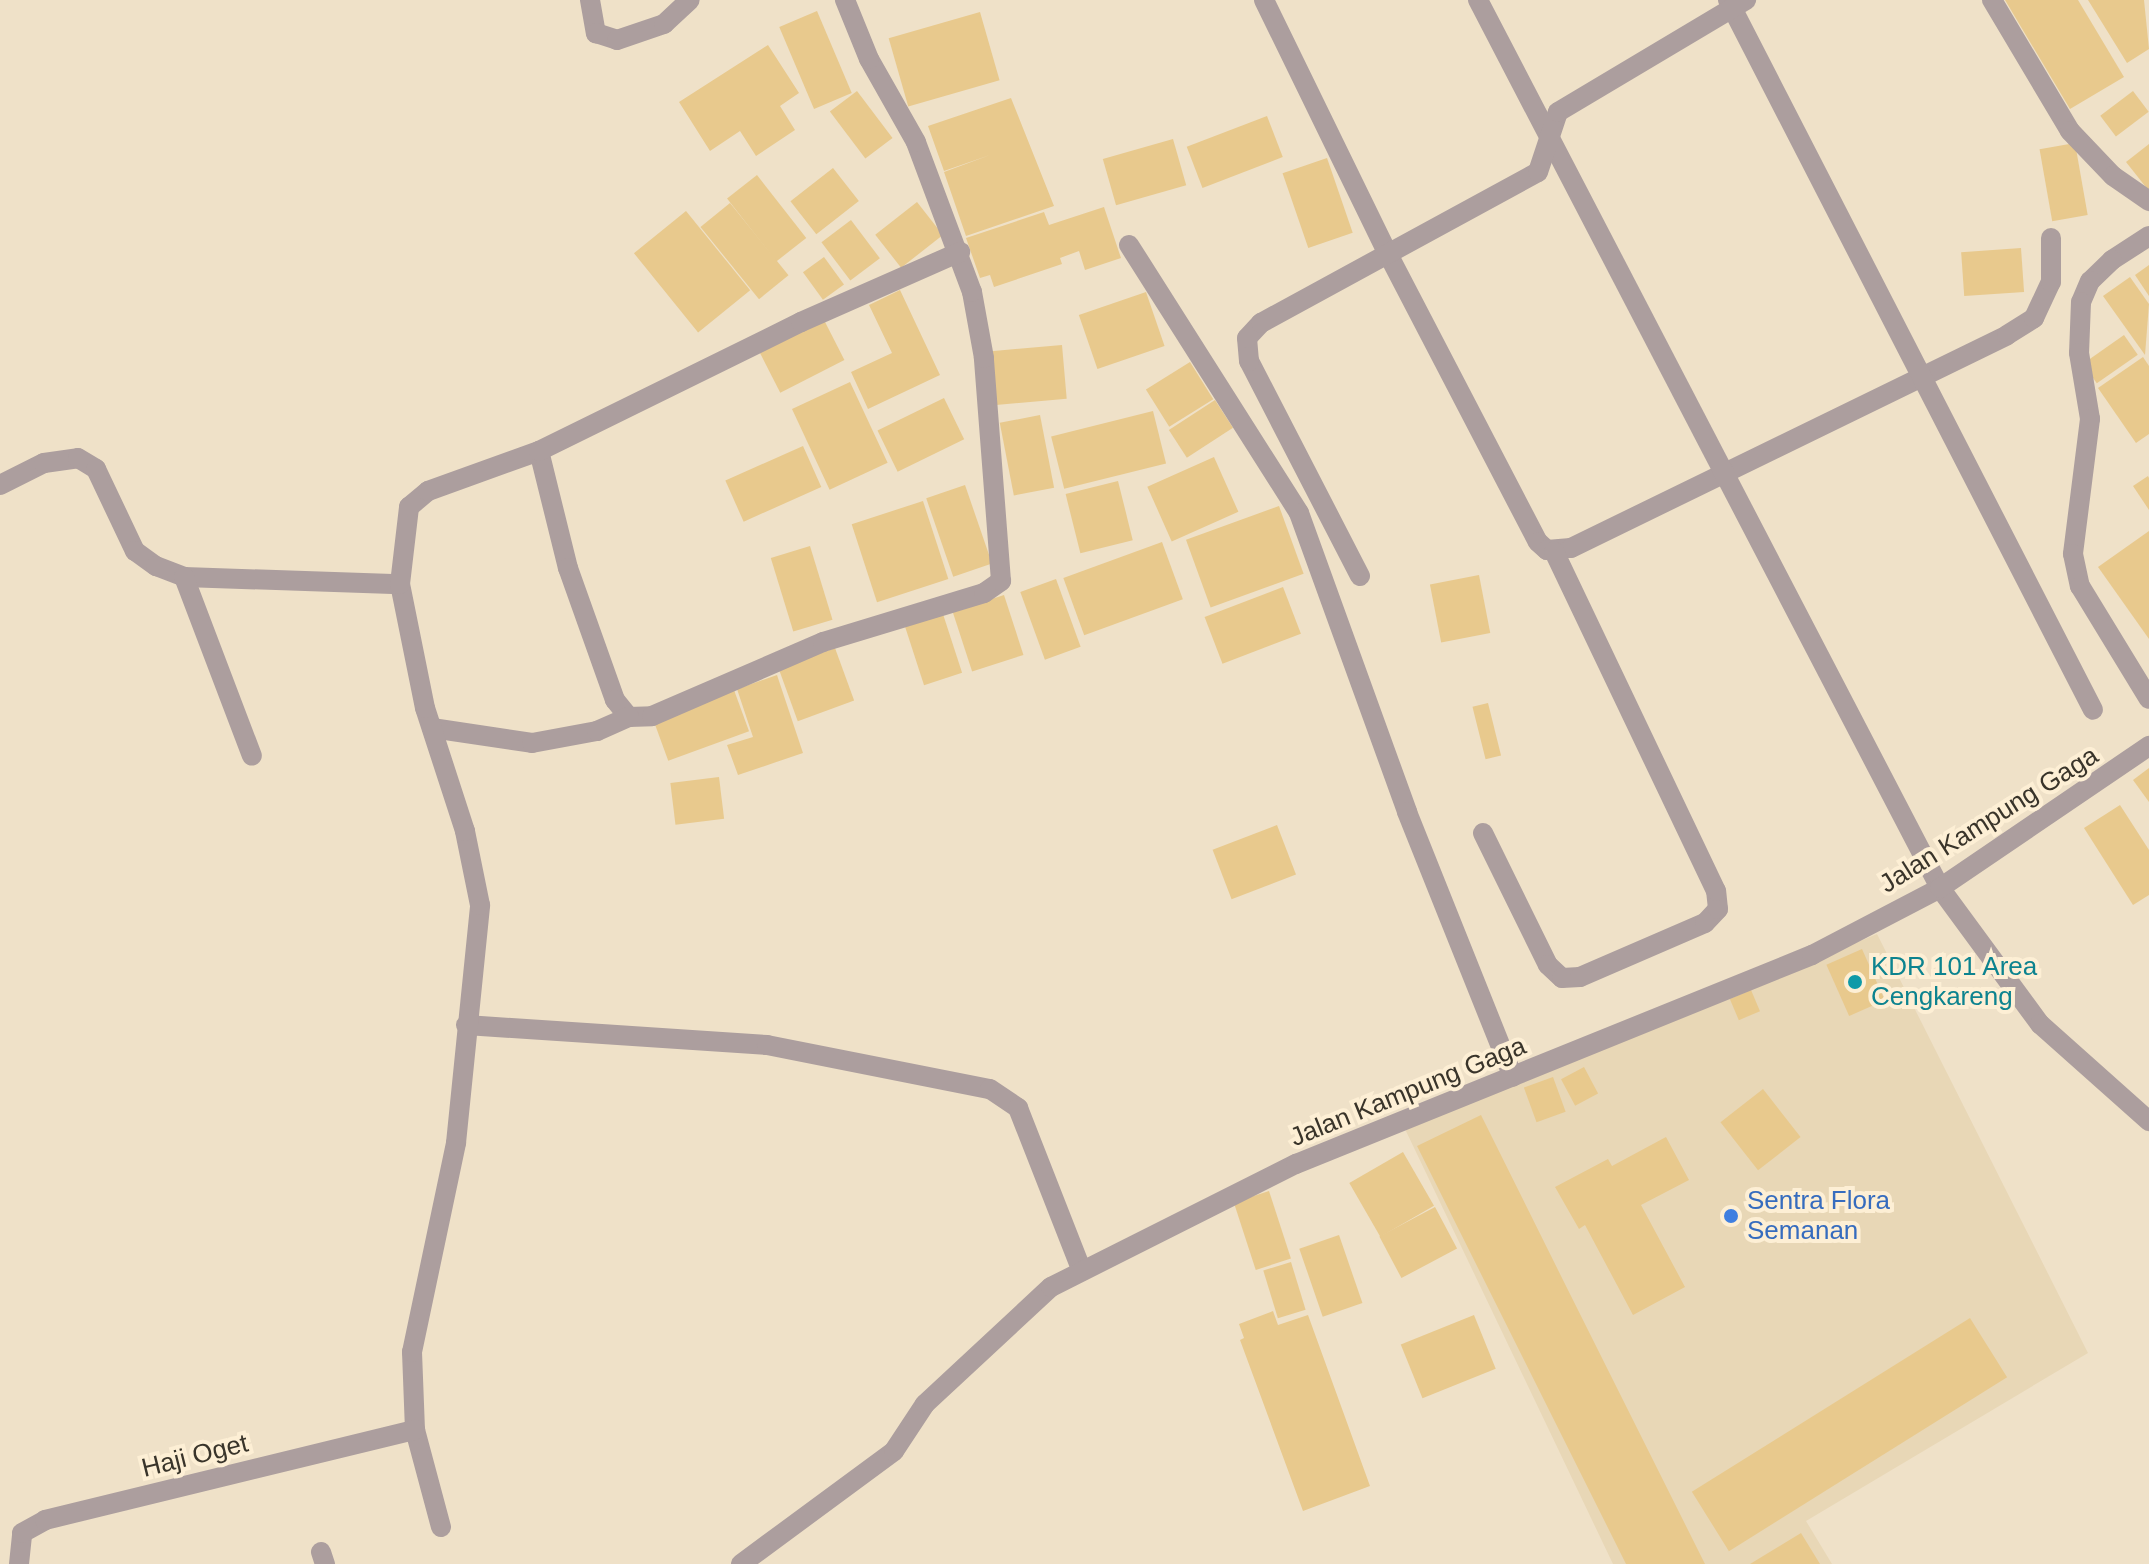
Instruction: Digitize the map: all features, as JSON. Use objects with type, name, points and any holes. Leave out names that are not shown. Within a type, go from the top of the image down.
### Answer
[{"type":"street","points":[[590,0],[596,33],[617,40],[664,24],[690,0]]},
{"type":"street","points":[[432,728],[532,743],[597,731],[629,717],[652,716],[823,642],[984,593],[1001,581],[984,358],[960,252],[916,142],[869,59],[845,0]]},
{"type":"street","points":[[1264,0],[1389,256],[1538,542],[1554,552],[1716,891],[1718,909],[1705,923],[1580,977],[1562,978],[1548,965],[1483,833]]},
{"type":"street","points":[[1478,0],[1549,143],[1940,888],[2040,1024],[2149,1121]]},
{"type":"street","points":[[1992,0],[2070,131],[2113,176],[2149,201]]},
{"type":"street","points":[[1360,576],[1249,361],[1247,338],[1261,323],[1389,256],[1538,172],[1558,112],[1736,3],[1922,378],[2093,710]]},
{"type":"street","points":[[2149,236],[2112,260],[2090,281],[2081,302],[2079,353],[2090,419],[2073,554],[2080,586],[2149,699]]},
{"type":"street","points":[[1554,552],[1922,378],[2034,318],[2051,282],[2051,238]]},
{"type":"street","points":[[1129,245],[1299,513],[1407,812],[1513,1077]]},
{"type":"street","points":[[441,1527],[415,1430],[412,1352],[456,1143],[480,905],[465,831],[432,728],[400,584],[405,519],[418,498],[539,451],[830,309],[960,252]]},
{"type":"street","points":[[539,451],[568,568],[615,700],[629,717]]},
{"type":"street","points":[[0,485],[44,463],[78,458],[96,469],[135,551],[184,577],[400,584]]},
{"type":"street","points":[[184,577],[252,756]]},
{"type":"street","name":"Jalan Kampung Gaga","points":[[741,1564],[860,1480],[894,1451],[925,1404],[1051,1287],[1296,1164],[1777,970],[1940,888],[2149,746]]},
{"type":"street","points":[[466,1025],[767,1045],[990,1089],[1018,1108],[1082,1271]]},
{"type":"street","name":"Haji Oget","points":[[19,1564],[22,1533],[45,1520],[415,1430]]},
{"type":"shaded area","name":"Sentra Flora Semanan","points":[[1877,934],[2088,1353],[1806,1521],[1832,1564],[1613,1564],[1405,1129]]},
{"type":"building","points":[[2005,0],[2078,0],[2124,77],[2070,109]]},
{"type":"building","points":[[2088,0],[2144,0],[2149,49],[2127,63]]},
{"type":"building","points":[[817,11],[852,93],[814,109],[779,27]]},
{"type":"building","points":[[980,12],[1000,80],[908,106],[889,38]]},
{"type":"building","points":[[768,45],[799,93],[780,106],[795,130],[756,156],[740,131],[710,151],[679,102]]},
{"type":"building","points":[[857,91],[893,138],[865,159],[830,111]]},
{"type":"building","points":[[2133,91],[2149,112],[2116,136],[2100,116]]},
{"type":"building","points":[[1011,98],[1054,206],[966,236],[944,172],[990,155],[944,171],[928,126]]},
{"type":"building","points":[[1267,116],[1283,157],[1202,188],[1187,147]]},
{"type":"building","points":[[1173,139],[1186,185],[1116,205],[1103,159]]},
{"type":"building","points":[[2075,143],[2088,215],[2052,221],[2040,149]]},
{"type":"building","points":[[2149,144],[2149,191],[2126,162]]},
{"type":"building","points":[[1327,158],[1353,233],[1308,248],[1283,173]]},
{"type":"building","points":[[833,168],[859,201],[816,234],[790,201]]},
{"type":"building","points":[[757,175],[806,238],[776,261],[727,198]]},
{"type":"building","points":[[917,202],[943,235],[901,268],[875,235]]},
{"type":"building","points":[[730,203],[789,275],[759,299],[700,227]]},
{"type":"building","points":[[1104,207],[1121,258],[1085,270],[1079,251],[1060,258],[1062,264],[994,287],[990,275],[980,278],[966,238],[1044,212],[1049,225]]},
{"type":"building","points":[[686,211],[750,290],[698,332],[634,253]]},
{"type":"building","points":[[851,220],[880,258],[850,281],[821,242]]},
{"type":"building","points":[[2021,248],[2024,292],[1964,296],[1961,252]]},
{"type":"building","points":[[824,257],[844,285],[823,300],[803,272]]},
{"type":"building","points":[[2149,265],[2149,296],[2135,275]]},
{"type":"building","points":[[2130,277],[2149,304],[2145,355],[2103,296]]},
{"type":"building","points":[[900,290],[940,375],[868,409],[851,372],[892,353],[869,305]]},
{"type":"building","points":[[1146,292],[1165,346],[1097,369],[1079,315]]},
{"type":"building","points":[[824,320],[844,360],[780,393],[760,353]]},
{"type":"building","points":[[2124,335],[2138,355],[2097,383],[2083,364]]},
{"type":"building","points":[[1062,345],[1067,399],[996,405],[991,351]]},
{"type":"building","points":[[2143,357],[2149,366],[2149,434],[2136,443],[2098,388]]},
{"type":"building","points":[[1190,362],[1213,399],[1169,427],[1146,390]]},
{"type":"building","points":[[850,382],[888,463],[830,490],[792,409]]},
{"type":"building","points":[[944,398],[964,439],[898,472],[877,430]]},
{"type":"building","points":[[1215,400],[1233,428],[1187,458],[1169,430]]},
{"type":"building","points":[[1153,411],[1166,463],[1064,489],[1051,436]]},
{"type":"building","points":[[1040,415],[1054,488],[1014,495],[1000,423]]},
{"type":"building","points":[[803,446],[821,487],[744,522],[725,481]]},
{"type":"building","points":[[1214,457],[1238,512],[1172,542],[1147,487]]},
{"type":"building","points":[[2149,478],[2149,510],[2133,486]]},
{"type":"building","points":[[1118,481],[1133,540],[1080,553],[1066,494]]},
{"type":"building","points":[[965,485],[992,563],[953,577],[926,498]]},
{"type":"building","points":[[923,501],[948,579],[877,602],[852,524]]},
{"type":"building","points":[[1279,506],[1304,574],[1211,608],[1186,540]]},
{"type":"building","points":[[2149,531],[2149,639],[2098,567]]},
{"type":"building","points":[[1162,542],[1183,599],[1084,635],[1063,578]]},
{"type":"building","points":[[810,546],[833,620],[793,632],[771,558]]},
{"type":"building","points":[[1479,575],[1490,633],[1441,642],[1430,585]]},
{"type":"building","points":[[1056,579],[1081,647],[1045,660],[1020,592]]},
{"type":"building","points":[[1283,587],[1301,634],[1222,664],[1205,617]]},
{"type":"building","points":[[1004,595],[1023,655],[972,672],[953,612]]},
{"type":"building","points":[[942,611],[962,673],[924,685],[904,623]]},
{"type":"building","points":[[835,648],[854,701],[798,721],[779,669]]},
{"type":"building","points":[[777,675],[803,753],[738,775],[727,745],[753,737],[737,689]]},
{"type":"building","points":[[734,690],[749,731],[668,761],[653,719]]},
{"type":"building","points":[[1488,703],[1501,755],[1486,759],[1472,707]]},
{"type":"building","points":[[2149,768],[2149,802],[2133,780]]},
{"type":"building","points":[[719,777],[724,819],[675,825],[670,783]]},
{"type":"building","points":[[2120,805],[2149,850],[2149,895],[2133,905],[2084,828]]},
{"type":"building","points":[[1277,825],[1296,874],[1232,899],[1213,850]]},
{"type":"building","name":"KDR 101 Area Cengkareng","points":[[1862,949],[1885,1000],[1849,1016],[1826,965]]},
{"type":"building","points":[[1751,990],[1760,1011],[1739,1020],[1730,999]]},
{"type":"building","points":[[1584,1067],[1598,1093],[1575,1106],[1561,1079]]},
{"type":"building","points":[[1553,1077],[1566,1112],[1537,1122],[1524,1088]]},
{"type":"building","points":[[1763,1089],[1801,1137],[1758,1170],[1720,1122]]},
{"type":"building","points":[[1481,1115],[1705,1564],[1626,1564],[1417,1146]]},
{"type":"building","points":[[1666,1137],[1689,1180],[1641,1205],[1685,1287],[1633,1315],[1585,1225],[1579,1229],[1555,1187],[1608,1159],[1612,1166]]},
{"type":"building","points":[[1403,1152],[1434,1206],[1380,1237],[1349,1183]]},
{"type":"building","points":[[1269,1191],[1291,1259],[1256,1270],[1234,1202]]},
{"type":"building","points":[[1435,1207],[1457,1248],[1401,1278],[1379,1237]]},
{"type":"building","points":[[1339,1235],[1362,1303],[1323,1317],[1299,1249]]},
{"type":"building","points":[[1291,1262],[1306,1310],[1278,1318],[1263,1270]]},
{"type":"building","points":[[1273,1311],[1278,1325],[1308,1315],[1370,1486],[1303,1511],[1240,1340],[1244,1338],[1239,1324]]},
{"type":"building","points":[[1474,1315],[1496,1369],[1422,1398],[1401,1345]]},
{"type":"building","points":[[1970,1318],[2007,1377],[1729,1551],[1692,1492]]},
{"type":"building","points":[[1801,1533],[1820,1564],[1750,1564]]},
{"type":"place","name":"KDR 101 Area Cengkareng","points":[[1855,982]]},
{"type":"place","name":"Sentra Flora Semanan","points":[[1731,1216]]}]
